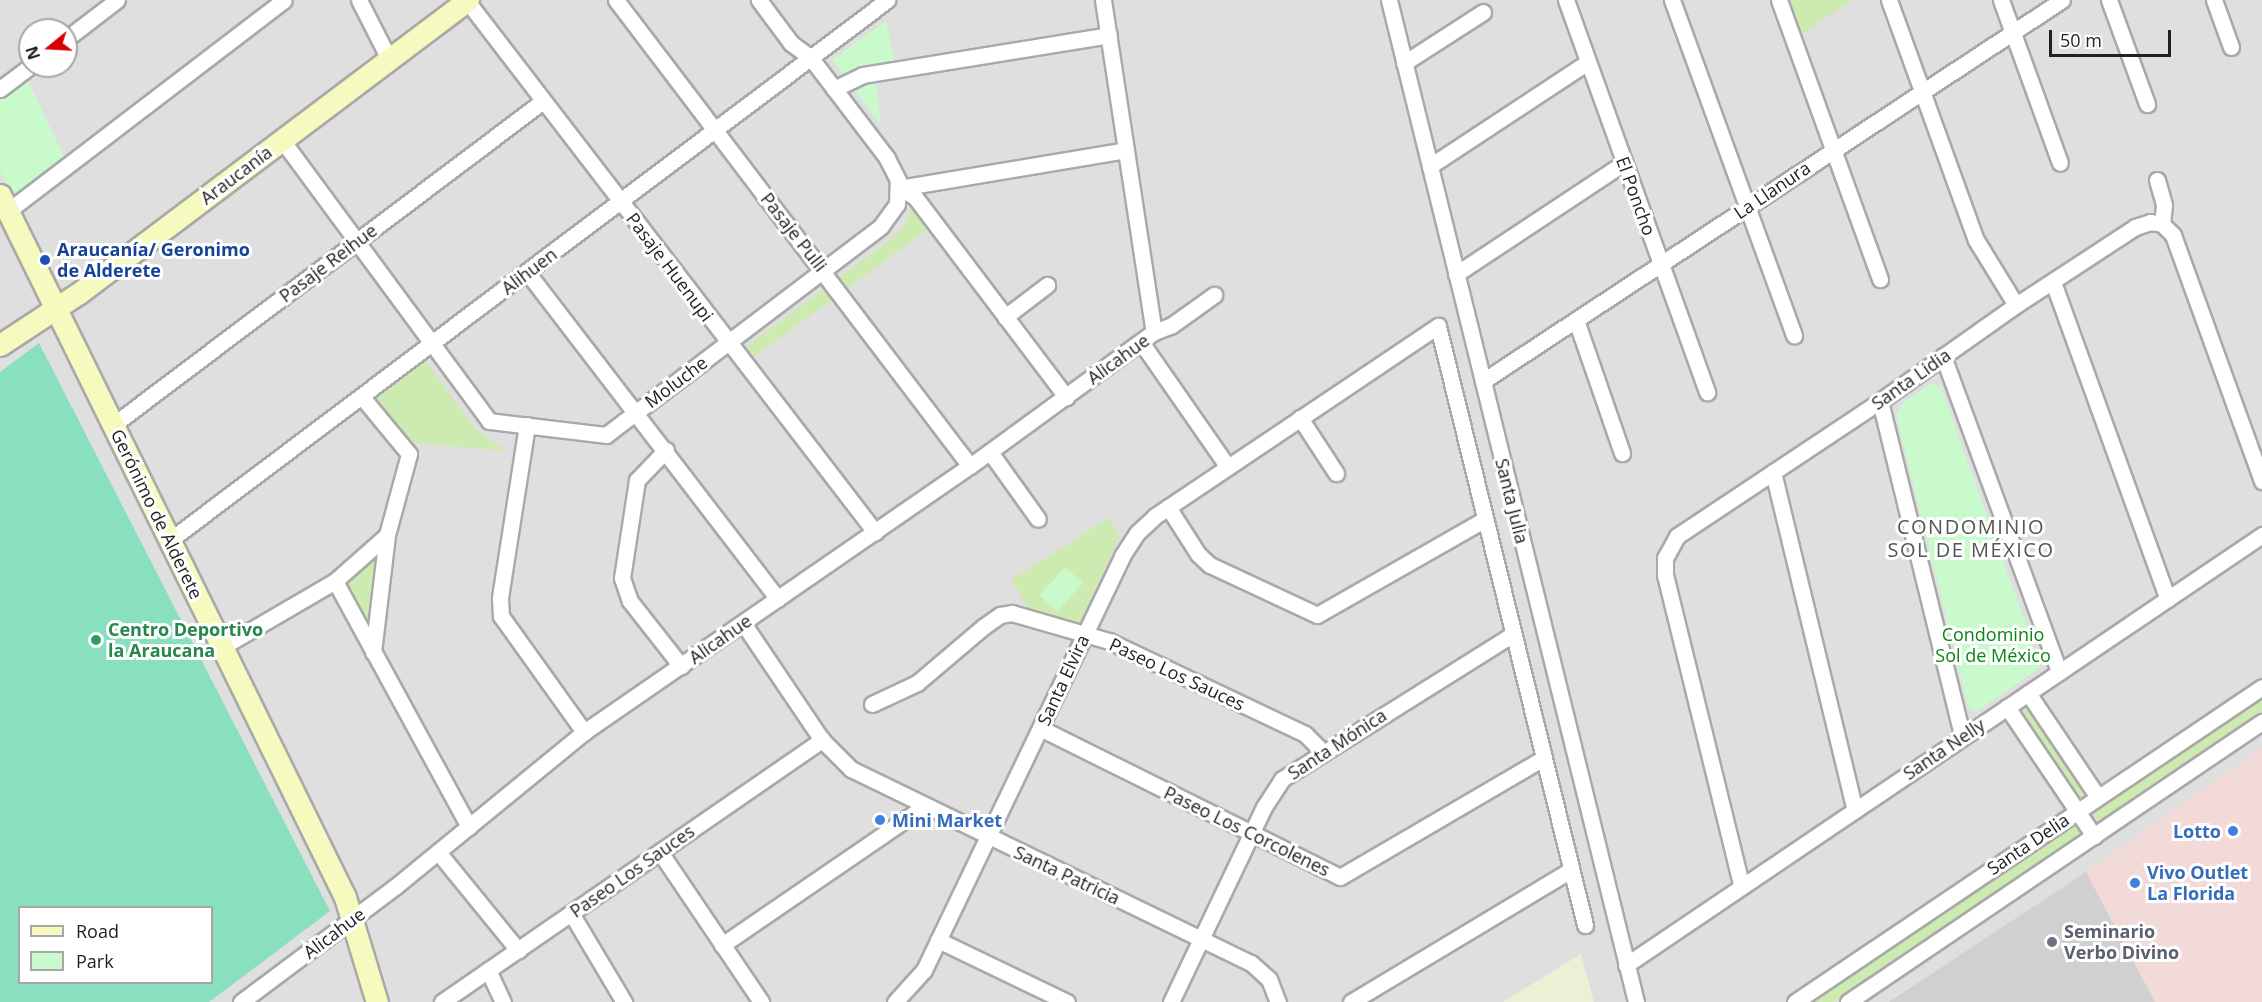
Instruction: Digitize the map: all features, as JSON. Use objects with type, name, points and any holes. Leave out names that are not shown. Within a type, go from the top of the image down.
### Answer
[{"type":"street","points":[[78,30],[117,0]]},
{"type":"street","points":[[4,202],[284,0]]},
{"type":"street","points":[[359,0],[389,59]]},
{"type":"street","name":"Araucanía","points":[[0,345],[55,308],[468,0]]},
{"type":"street","name":"Pasaje Huenupi","points":[[468,0],[620,202],[875,532]]},
{"type":"street","name":"Pasaje Pulli","points":[[616,0],[970,466]]},
{"type":"street","points":[[759,0],[791,43],[810,57],[834,88],[887,158],[899,188],[915,197],[1066,397]]},
{"type":"street","name":"Alihuen","points":[[170,540],[887,0]]},
{"type":"street","points":[[1103,0],[1154,332]]},
{"type":"street","name":"Santa Julia","points":[[1389,0],[1636,1002]]},
{"type":"street","name":"El Poncho","points":[[1566,0],[1707,392]]},
{"type":"street","points":[[1672,0],[1794,335]]},
{"type":"street","points":[[1779,0],[1880,279]]},
{"type":"street","points":[[1889,0],[1978,246],[2016,305]]},
{"type":"street","points":[[2001,0],[2060,163]]},
{"type":"street","name":"La Llanura","points":[[1483,381],[2062,0]]},
{"type":"street","points":[[2109,0],[2147,104]]},
{"type":"street","points":[[2214,0],[2231,47]]},
{"type":"street","points":[[1404,63],[1483,12]]},
{"type":"street","points":[[834,88],[863,75],[1109,35]]},
{"type":"street","points":[[1430,166],[1588,62]]},
{"type":"street","points":[[0,89],[18,75]]},
{"type":"street","name":"Pasaje Reihue","points":[[113,425],[543,100]]},
{"type":"street","name":"Moluche","points":[[282,140],[489,421],[606,435],[888,219],[899,188]]},
{"type":"street","points":[[899,188],[1126,150]]},
{"type":"street","points":[[1456,274],[1624,162]]},
{"type":"street","points":[[2157,180],[2164,205],[2162,224],[2175,240],[2262,481]]},
{"type":"street","name":"Gerónimo de Alderete","points":[[4,202],[353,919],[377,1002]]},
{"type":"street","name":"Santa Lidia","points":[[1741,884],[1665,574],[1667,551],[1681,533],[1880,401],[2016,305],[2135,227],[2150,222],[2162,224]]},
{"type":"street","points":[[527,272],[666,450],[778,599]]},
{"type":"street","points":[[2053,282],[2168,598]]},
{"type":"street","points":[[1005,317],[1047,285]]},
{"type":"street","name":"Alicahue","points":[[241,1002],[353,919],[584,732],[990,452],[1154,332],[1172,326],[1214,296]]},
{"type":"street","points":[[1576,320],[1622,453]]},
{"type":"street","name":"Santa Julia","points":[[1438,326],[1585,925]]},
{"type":"street","name":"Santa Elvira","points":[[895,1002],[918,980],[1129,544],[1145,524],[1438,326]]},
{"type":"street","points":[[1141,342],[1228,467]]},
{"type":"street","points":[[1943,356],[2059,672]]},
{"type":"street","points":[[362,397],[409,454],[387,535],[374,652]]},
{"type":"street","points":[[1880,401],[1962,736]]},
{"type":"street","points":[[1300,418],[1336,472]]},
{"type":"street","points":[[527,425],[500,598],[501,616],[584,732]]},
{"type":"street","points":[[666,450],[637,480],[622,578],[630,601],[681,666]]},
{"type":"street","points":[[990,452],[1038,519]]},
{"type":"street","points":[[1773,472],[1856,810]]},
{"type":"street","points":[[1168,507],[1197,554],[1210,565],[1317,615],[1485,519]]},
{"type":"street","points":[[222,647],[335,581],[387,535]]},
{"type":"street","name":"Santa Nelly","points":[[1626,964],[1741,884],[1856,810],[1962,736],[2262,535]]},
{"type":"street","points":[[335,581],[469,827]]},
{"type":"street","name":"Paseo Los Sauces","points":[[872,704],[917,683],[1000,615],[1012,613],[1109,641],[1305,734],[1322,751]]},
{"type":"street","name":"Santa Patricia","points":[[743,623],[822,740],[850,769],[1202,938],[1258,968],[1276,997]]},
{"type":"street","name":"Santa Mónica","points":[[1171,1002],[1252,833],[1282,779],[1322,751],[1512,635]]},
{"type":"street","name":"Santa Delia","points":[[1795,1002],[2262,687]]},
{"type":"street","points":[[2028,693],[2098,797]]},
{"type":"street","points":[[2007,707],[2094,836]]},
{"type":"street","name":"Santa Delia","points":[[1848,1002],[2262,722]]},
{"type":"street","name":"Paseo Los Corcolenes","points":[[1040,728],[1340,877],[1544,758]]},
{"type":"street","name":"Paseo Los Sauces","points":[[442,1002],[822,740]]},
{"type":"street","points":[[722,945],[925,806]]},
{"type":"street","points":[[438,852],[518,950]]},
{"type":"street","points":[[660,852],[760,1002]]},
{"type":"street","points":[[1351,1002],[1571,870]]},
{"type":"street","points":[[570,914],[624,1002]]},
{"type":"street","points":[[938,940],[1045,997],[1067,1002]]},
{"type":"street","points":[[488,970],[503,1002]]},
{"type":"shaded area","points":[[0,0],[2262,0],[2262,1002],[0,1002]]},
{"type":"shaded area","name":"Vivo Outlet La Florida","points":[[2262,747],[2262,1002],[2154,1002],[2086,872]]},
{"type":"shaded area","name":"Seminario Verbo Divino","points":[[2086,872],[2155,1002],[1889,1002]]},
{"type":"green space","points":[[1784,0],[1852,0],[1797,38]]},
{"type":"green space","points":[[886,21],[894,62],[874,68],[881,125],[832,60]]},
{"type":"green space","points":[[27,79],[67,162],[15,202],[0,171],[0,100]]},
{"type":"green space","points":[[913,204],[930,228],[754,357],[746,347],[895,236],[904,225]]},
{"type":"green space","name":"Centro Deportivo la Araucana","points":[[39,343],[330,911],[209,1002],[0,1002],[0,372]]},
{"type":"green space","points":[[425,361],[476,429],[506,451],[406,442],[374,400]]},
{"type":"green space","name":"Condominio Sol de México","points":[[1932,383],[1941,387],[2041,667],[1977,711],[1969,708],[1967,702],[1896,415],[1904,402]]},
{"type":"green space","points":[[1109,518],[1120,535],[1079,624],[1029,609],[1011,580]]},
{"type":"green space","points":[[379,552],[370,628],[346,582]]},
{"type":"green space","points":[[1065,567],[1083,583],[1057,611],[1040,595]]},
{"type":"green space","points":[[2262,699],[2262,714],[2105,819],[2093,819],[2094,810]]},
{"type":"green space","points":[[2026,709],[2034,714],[2082,789],[2083,798],[2077,797],[2023,718],[2022,711]]},
{"type":"green space","points":[[2077,823],[2081,829],[2074,841],[1834,1002],[1810,1002]]},
{"type":"green space","points":[[1581,954],[1594,1002],[1503,1002]]},
{"type":"place","name":"Araucanía/ Geronimo de Alderete","points":[[45,260]]},
{"type":"place","name":"Centro Deportivo la Araucana","points":[[96,640]]},
{"type":"place","name":"Mini Market","points":[[880,820]]},
{"type":"place","name":"Lotto","points":[[2233,831]]},
{"type":"place","name":"Vivo Outlet La Florida","points":[[2135,883]]},
{"type":"place","name":"Seminario Verbo Divino","points":[[2052,942]]},
{"type":"district","name":"CONDOMINIO SOL DE MÉXICO","points":[[1971,538]]}]
